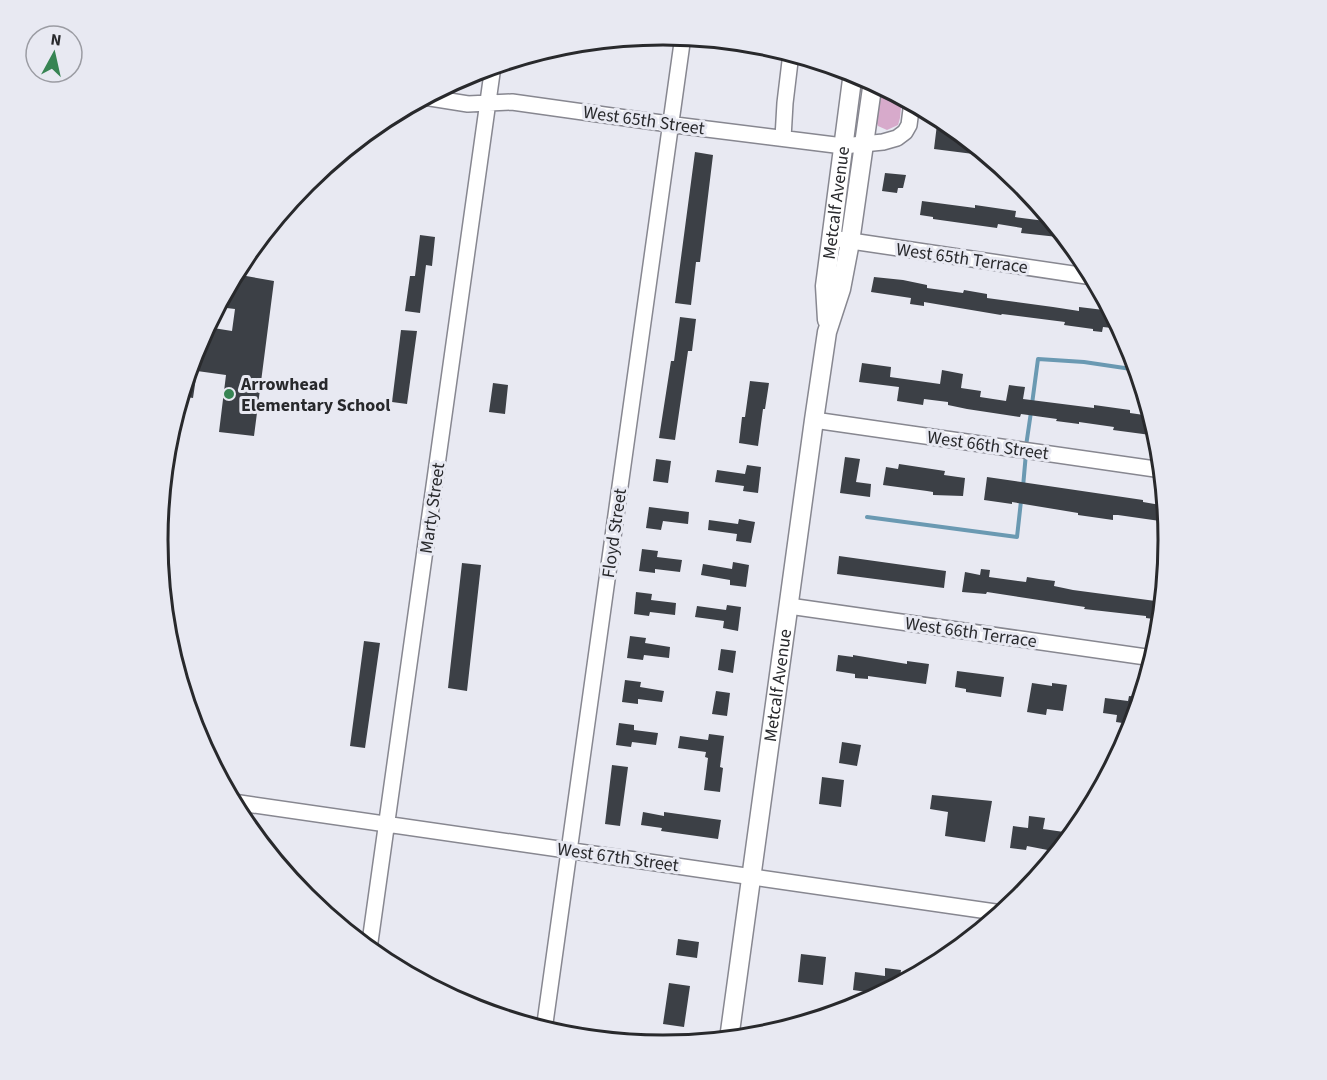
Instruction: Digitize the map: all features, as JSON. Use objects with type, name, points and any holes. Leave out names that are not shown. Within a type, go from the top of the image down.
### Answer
[{"type":"main road","name":"Metcalf Avenue","points":[[827,332],[825,286],[852,82]]},
{"type":"main road","name":"Metcalf Avenue","points":[[730,1031],[827,332],[841,289],[850,242],[872,91]]},
{"type":"street","name":"Floyd Street","points":[[545,1020],[682,46]]},
{"type":"street","points":[[783,138],[784,103],[790,62]]},
{"type":"street","name":"Marty Street","points":[[371,939],[492,76]]},
{"type":"street","name":"West 65th Street","points":[[438,100],[468,104],[512,102],[843,146],[883,142],[897,138],[905,132],[909,125],[911,111]]},
{"type":"street","name":"West 65th Terrace","points":[[831,238],[1081,275]]},
{"type":"street","name":"West 66th Street","points":[[814,420],[1153,469]]},
{"type":"street","name":"West 66th Terrace","points":[[789,606],[1145,657]]},
{"type":"street","name":"West 67th Street","points":[[245,804],[991,911]]},
{"type":"shaded area","points":[[878,94],[901,106],[898,125],[887,130],[878,126],[875,118]]},
{"type":"building","points":[[937,127],[973,154],[934,149]]},
{"type":"building","points":[[695,152],[713,155],[700,262],[696,262],[691,305],[675,303]]},
{"type":"building","points":[[885,173],[906,175],[903,188],[898,188],[897,193],[882,191]]},
{"type":"building","points":[[922,201],[1016,211],[1015,217],[1041,220],[1054,237],[1021,233],[1022,228],[998,224],[997,228],[920,215]]},
{"type":"building","points":[[420,235],[435,237],[432,266],[426,265],[420,313],[405,311],[410,276],[415,276]]},
{"type":"building","name":"Arrowhead Elementary School","points":[[245,276],[274,281],[254,436],[219,432],[226,375],[199,371],[216,329],[232,331],[235,309],[227,308]]},
{"type":"building","points":[[874,277],[903,280],[927,285],[927,288],[987,294],[987,298],[1079,311],[1079,307],[1101,310],[1110,328],[1103,327],[1102,332],[1093,331],[1093,329],[1064,325],[1065,322],[1001,315],[924,302],[924,306],[910,304],[911,298],[871,292]]},
{"type":"building","points":[[680,317],[696,319],[692,351],[688,351],[675,440],[659,438]]},
{"type":"building","points":[[401,330],[417,331],[407,404],[392,402]]},
{"type":"building","points":[[862,363],[891,367],[890,377],[940,384],[942,370],[963,374],[961,388],[981,391],[980,397],[1006,401],[1009,385],[1025,387],[1023,399],[1130,410],[1130,413],[1143,415],[1147,435],[1079,422],[1079,424],[1021,414],[1020,417],[967,409],[948,405],[948,402],[924,399],[923,405],[897,401],[899,387],[859,382]]},
{"type":"building","name":"Arrowhead Elementary School","points":[[196,379],[193,398],[190,397]]},
{"type":"building","points":[[750,381],[769,383],[758,446],[739,443]]},
{"type":"building","points":[[493,383],[508,385],[505,414],[489,412]]},
{"type":"building","points":[[845,457],[860,459],[856,482],[871,484],[870,497],[840,493]]},
{"type":"building","points":[[656,459],[671,461],[668,483],[653,481]]},
{"type":"building","points":[[899,464],[945,471],[944,475],[965,478],[963,496],[933,495],[933,492],[883,485],[886,467],[898,469]]},
{"type":"building","points":[[747,465],[761,467],[758,493],[743,491],[744,486],[715,482],[717,470],[745,474]]},
{"type":"building","points":[[987,477],[1143,500],[1143,502],[1157,504],[1157,521],[1118,515],[1113,515],[1113,520],[1012,502],[1012,504],[984,500]]},
{"type":"building","points":[[649,507],[689,512],[688,524],[663,521],[661,530],[646,528]]},
{"type":"building","points":[[739,519],[755,522],[751,543],[736,541],[737,534],[708,530],[709,520],[738,524]]},
{"type":"building","points":[[642,549],[658,551],[657,557],[682,560],[680,572],[655,569],[655,573],[639,571]]},
{"type":"building","points":[[839,556],[946,571],[944,588],[837,574]]},
{"type":"building","points":[[733,562],[749,565],[746,587],[730,585],[730,580],[701,575],[703,564],[732,569]]},
{"type":"building","points":[[462,563],[481,565],[467,691],[448,688]]},
{"type":"building","points":[[981,569],[990,570],[989,577],[1026,582],[1027,577],[1055,581],[1054,586],[1073,590],[1154,601],[1152,619],[1146,618],[1146,616],[1084,609],[1085,607],[987,592],[986,594],[962,592],[965,572],[980,575]]},
{"type":"building","points":[[636,592],[652,594],[651,600],[676,603],[675,615],[650,612],[649,616],[634,614]]},
{"type":"building","points":[[727,605],[741,607],[738,631],[723,628],[724,621],[695,617],[697,606],[726,610]]},
{"type":"building","points":[[630,636],[646,638],[645,643],[670,647],[669,658],[644,655],[643,660],[627,658]]},
{"type":"building","points":[[364,641],[380,643],[365,748],[350,746]]},
{"type":"building","points":[[721,649],[736,651],[733,673],[718,670]]},
{"type":"building","points":[[838,655],[853,657],[853,655],[907,664],[907,661],[929,664],[926,684],[868,676],[868,679],[855,678],[855,674],[836,671]]},
{"type":"building","points":[[957,671],[1004,677],[1001,697],[966,692],[966,689],[955,687]]},
{"type":"building","points":[[625,680],[641,682],[640,687],[664,691],[662,702],[638,699],[638,704],[622,702]]},
{"type":"building","points":[[1032,683],[1052,686],[1052,683],[1067,685],[1063,711],[1047,709],[1046,715],[1027,712]]},
{"type":"building","points":[[716,691],[730,693],[727,716],[712,714]]},
{"type":"building","points":[[1129,696],[1133,696],[1123,723],[1116,722],[1117,715],[1103,713],[1105,698],[1128,701]]},
{"type":"building","points":[[619,723],[634,725],[634,730],[658,733],[656,745],[632,742],[631,747],[616,745]]},
{"type":"building","points":[[709,734],[724,736],[720,792],[704,790],[708,758],[705,757],[706,752],[678,748],[680,736],[708,740]]},
{"type":"building","points":[[842,742],[861,745],[857,766],[839,763]]},
{"type":"building","points":[[612,765],[628,767],[620,826],[605,824]]},
{"type":"building","points":[[822,777],[844,780],[841,807],[819,804]]},
{"type":"building","points":[[932,795],[992,801],[985,842],[945,836],[948,812],[930,809]]},
{"type":"building","points":[[643,812],[664,816],[664,812],[721,820],[718,839],[661,831],[662,828],[641,825]]},
{"type":"building","points":[[1029,816],[1045,818],[1043,829],[1063,832],[1049,850],[1027,846],[1026,850],[1010,848],[1013,826],[1028,828]]},
{"type":"building","points":[[678,939],[699,942],[697,958],[676,955]]},
{"type":"building","points":[[801,954],[826,957],[823,985],[798,982]]},
{"type":"building","points":[[885,968],[901,970],[900,975],[865,992],[853,990],[855,972],[885,976]]},
{"type":"building","points":[[669,983],[690,986],[684,1027],[663,1024]]},
{"type":"waterway","points":[[1032,404],[1038,359],[1084,362],[1127,368]]},
{"type":"waterway","points":[[1026,446],[1031,412]]},
{"type":"waterway","points":[[1023,487],[1026,453]]},
{"type":"waterway","points":[[867,517],[1017,537],[1021,501]]},
{"type":"place","name":"Arrowhead Elementary School","points":[[229,394]]}]
